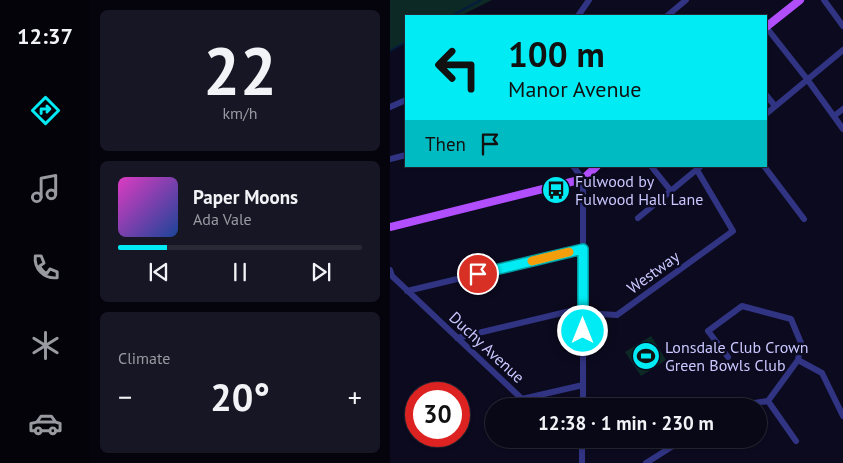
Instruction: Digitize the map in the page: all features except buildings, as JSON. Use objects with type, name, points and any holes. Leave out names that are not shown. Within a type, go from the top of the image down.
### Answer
[{"type":"main road","points":[[767,26],[800,0]]},
{"type":"main road","points":[[390,227],[582,179],[597,167]]},
{"type":"street","points":[[579,15],[588,0]]},
{"type":"street","points":[[668,15],[686,0]]},
{"type":"street","points":[[824,0],[843,26]]},
{"type":"street","points":[[767,28],[843,129]]},
{"type":"street","points":[[767,113],[843,50]]},
{"type":"street","points":[[767,96],[776,106]]},
{"type":"street","points":[[390,107],[405,100]]},
{"type":"street","points":[[834,116],[843,109]]},
{"type":"street","points":[[390,159],[405,156]]},
{"type":"street","points":[[574,167],[582,179],[583,398]]},
{"type":"street","points":[[652,167],[671,191]]},
{"type":"street","points":[[765,167],[804,218]]},
{"type":"street","points":[[638,218],[699,168]]},
{"type":"street","name":"Westway","points":[[457,338],[583,310],[617,315],[733,231],[699,168]]},
{"type":"street","points":[[407,291],[583,249]]},
{"type":"street","name":"Duchy Avenue","points":[[390,270],[392,276],[407,291],[522,399],[583,385]]},
{"type":"street","points":[[728,357],[708,331],[742,306],[791,319],[801,343],[798,360],[768,401],[796,441]]},
{"type":"street","points":[[798,360],[822,373],[843,416]]},
{"type":"street","points":[[582,448],[582,463]]},
{"type":"street","points":[[646,463],[670,448]]},
{"type":"green space","points":[[390,0],[492,0],[462,15],[405,15],[405,43],[390,50]]},
{"type":"green space","name":"Lonsdale Club Crown Green Bowls Club","points":[[651,336],[666,360],[641,376],[625,352]]},
{"type":"waterway","points":[[453,15],[481,0]]},
{"type":"waterway","points":[[390,51],[405,43]]},
{"type":"slow traffic","points":[[532,261],[569,252]]},
{"type":"place","name":"Fulwood by Fulwood Hall Lane","points":[[556,190]]},
{"type":"place","name":"Lonsdale Club Crown Green Bowls Club","points":[[646,356]]},
{"type":"route","points":[[478,274],[583,249],[583,331]]}]
